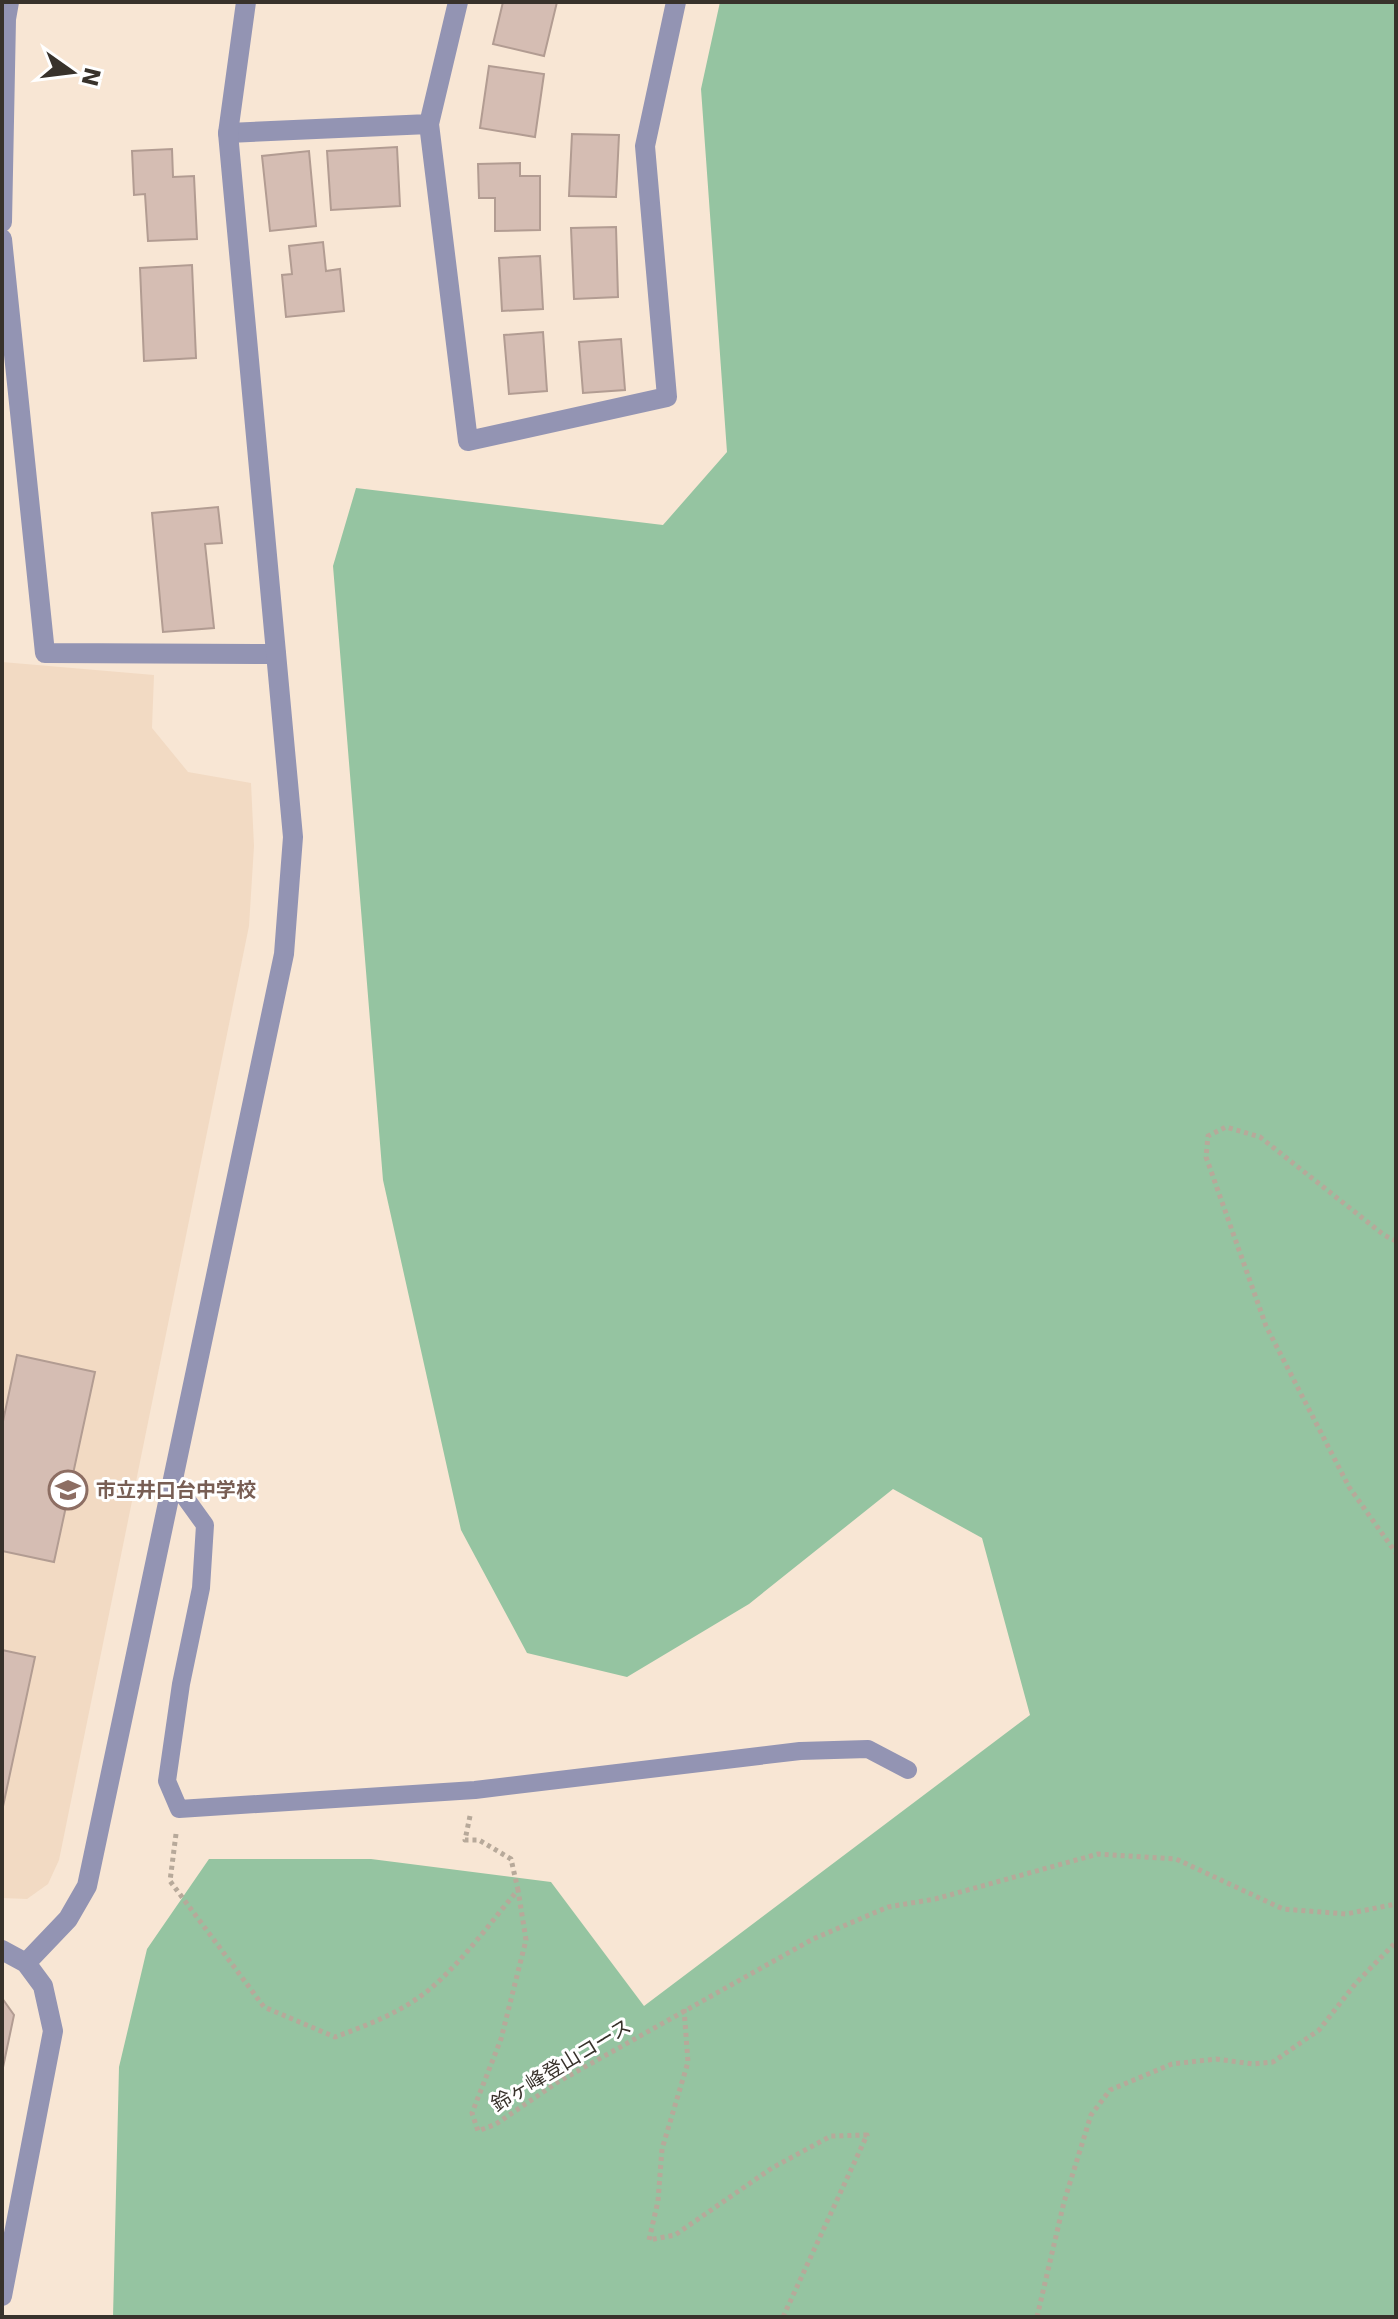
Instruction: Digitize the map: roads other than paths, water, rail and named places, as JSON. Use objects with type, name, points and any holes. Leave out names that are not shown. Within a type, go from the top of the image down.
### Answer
[{"type":"street","points":[[2,222],[6,19],[9,2]]},
{"type":"street","points":[[26,1963],[68,1919],[87,1886],[284,954],[293,837],[228,133],[246,2]]},
{"type":"street","points":[[458,2],[429,124],[468,441],[667,397],[645,146],[676,2]]},
{"type":"street","points":[[228,133],[429,124]]},
{"type":"street","points":[[2,239],[45,653],[276,654]]},
{"type":"street","points":[[2,1950],[26,1963],[43,1986],[53,2031],[2,2296]]},
{"type":"lane","points":[[174,1482],[205,1525],[201,1588],[181,1684],[167,1781],[179,1809],[475,1790],[800,1751],[868,1749],[908,1770]]},
{"type":"place","name":"市立井口台中学校","points":[[68,1490]]}]
